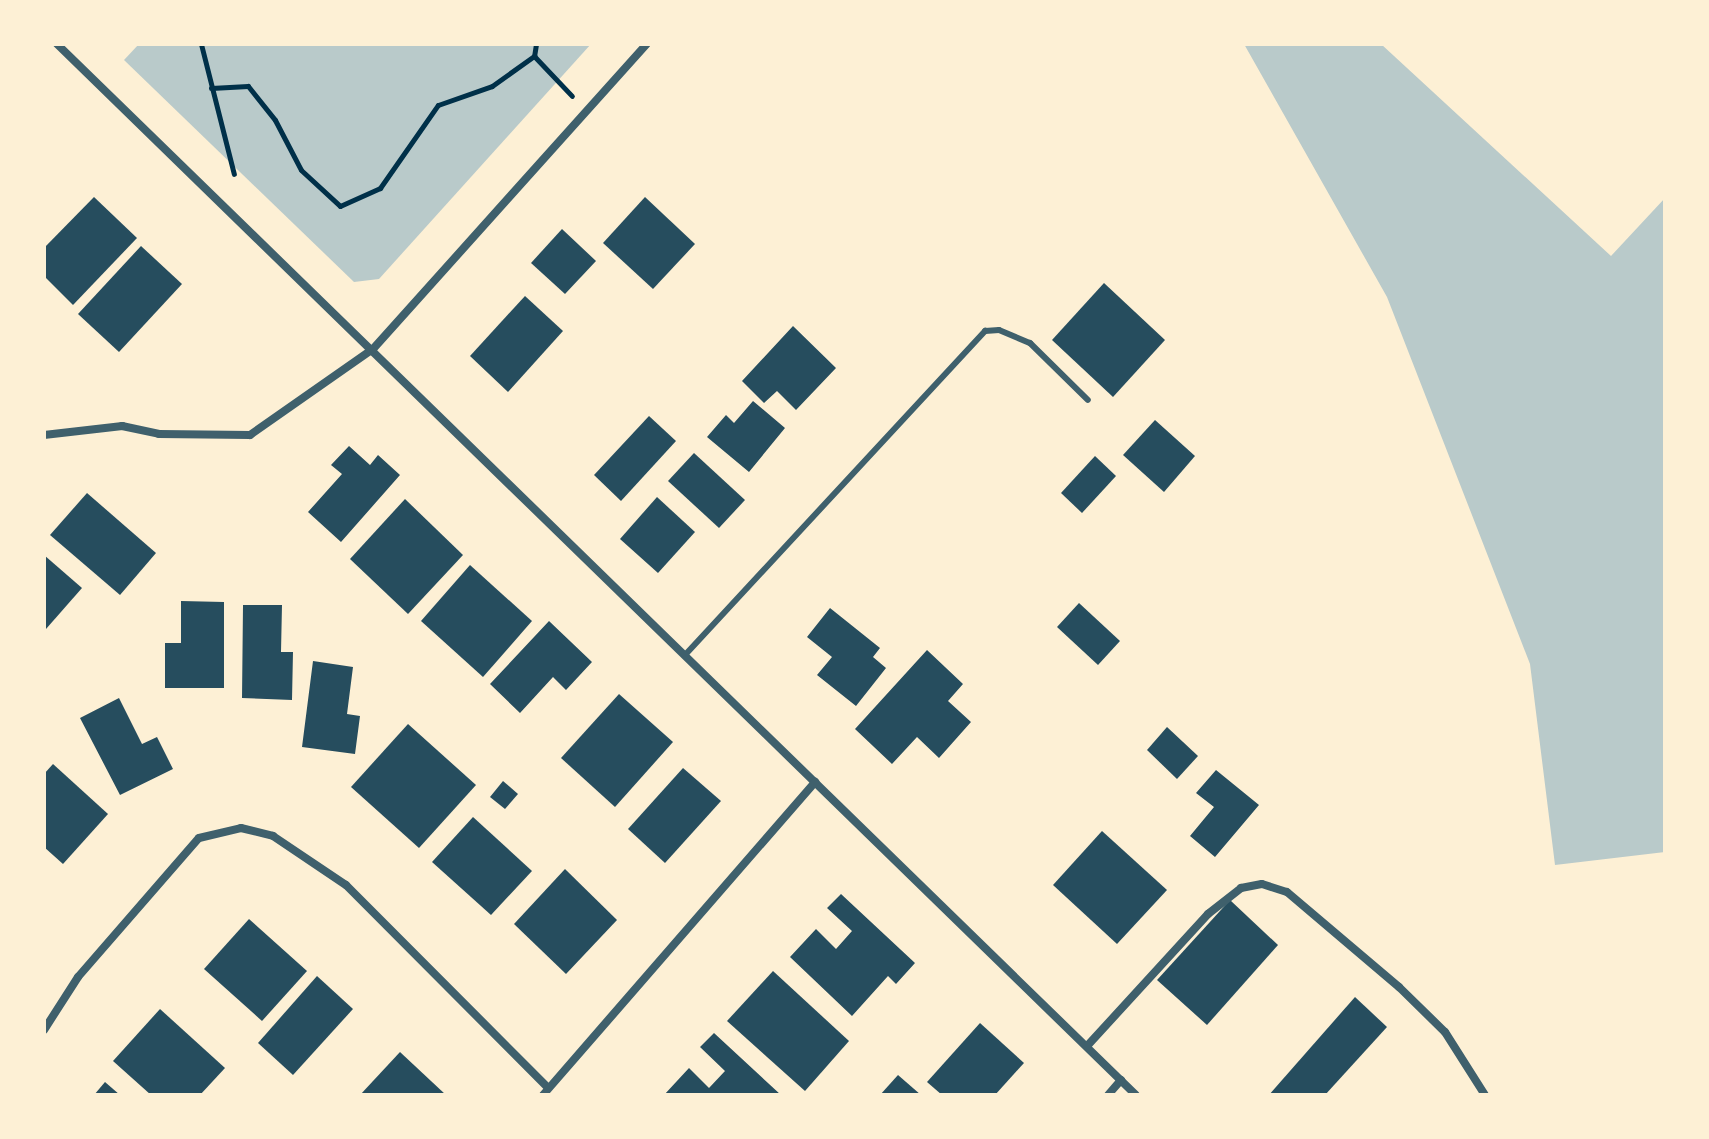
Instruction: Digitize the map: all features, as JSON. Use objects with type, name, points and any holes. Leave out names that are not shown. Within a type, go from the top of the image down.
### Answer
[{"type":"street","points":[[57,44],[1136,1095]]},
{"type":"street","points":[[44,435],[122,426],[159,434],[250,435],[373,349],[647,44]]},
{"type":"street","points":[[44,1030],[78,977],[199,838],[241,828],[273,836],[346,885],[546,1092],[815,782]]},
{"type":"street","points":[[1088,1045],[1208,914],[1241,888],[1262,884],[1287,892],[1399,987],[1445,1032],[1485,1095]]},
{"type":"street","points":[[1108,1095],[1121,1080]]},
{"type":"lane","points":[[685,655],[985,331],[999,330],[1030,343],[1088,400]]},
{"type":"path","points":[[201,44],[234,174]]},
{"type":"path","points":[[211,88],[248,86],[275,120],[301,170],[340,206],[380,188],[438,105],[492,86],[534,56],[536,44]]},
{"type":"path","points":[[534,56],[589,109]]},
{"type":"shaded area","points":[[139,44],[591,44],[379,279],[354,282],[124,60]]},
{"type":"shaded area","points":[[1244,44],[1381,44],[1611,256],[1665,198],[1665,852],[1555,865],[1530,664],[1387,297]]},
{"type":"building","points":[[94,197],[137,238],[73,305],[44,276],[44,248]]},
{"type":"building","points":[[645,197],[695,244],[653,289],[603,243]]},
{"type":"building","points":[[562,229],[596,261],[565,294],[531,263]]},
{"type":"building","points":[[141,246],[182,284],[119,352],[78,314]]},
{"type":"building","points":[[1104,283],[1165,340],[1113,397],[1052,340]]},
{"type":"building","points":[[525,296],[563,331],[508,392],[470,356]]},
{"type":"building","points":[[793,326],[836,368],[796,410],[777,391],[764,403],[742,381]]},
{"type":"building","points":[[753,401],[785,428],[749,472],[707,437],[726,415],[734,423]]},
{"type":"building","points":[[649,416],[676,441],[621,501],[594,475]]},
{"type":"building","points":[[1155,420],[1195,456],[1164,492],[1123,455]]},
{"type":"building","points":[[349,446],[370,465],[378,455],[400,475],[341,542],[308,512],[342,474],[331,465]]},
{"type":"building","points":[[694,453],[745,500],[719,528],[668,481]]},
{"type":"building","points":[[1095,456],[1116,476],[1082,513],[1061,493]]},
{"type":"building","points":[[87,493],[156,553],[120,595],[50,535]]},
{"type":"building","points":[[657,497],[695,532],[658,573],[620,539]]},
{"type":"building","points":[[405,499],[463,555],[408,614],[350,559]]},
{"type":"building","points":[[44,555],[82,588],[46,629],[44,628]]},
{"type":"building","points":[[470,565],[532,621],[483,677],[421,621]]},
{"type":"building","points":[[181,601],[224,602],[224,688],[165,688],[165,643],[181,643]]},
{"type":"building","points":[[1079,603],[1120,641],[1098,665],[1057,627]]},
{"type":"building","points":[[243,605],[282,605],[281,652],[293,652],[292,700],[242,698]]},
{"type":"building","points":[[830,608],[880,648],[873,657],[886,668],[856,706],[817,675],[832,657],[807,637]]},
{"type":"building","points":[[549,621],[592,662],[566,690],[553,677],[520,713],[490,684]]},
{"type":"building","points":[[927,650],[963,684],[948,701],[971,722],[939,758],[917,737],[892,764],[855,729]]},
{"type":"building","points":[[313,661],[353,667],[347,714],[360,716],[355,754],[302,747]]},
{"type":"building","points":[[619,694],[673,742],[615,807],[561,758]]},
{"type":"building","points":[[119,698],[142,744],[157,737],[173,769],[120,795],[80,718]]},
{"type":"building","points":[[408,724],[476,785],[419,848],[351,787]]},
{"type":"building","points":[[1167,727],[1198,756],[1177,779],[1147,750]]},
{"type":"building","points":[[53,764],[108,814],[63,864],[44,847],[44,774]]},
{"type":"building","points":[[683,768],[721,801],[665,863],[628,829]]},
{"type":"building","points":[[1216,770],[1259,805],[1215,857],[1190,836],[1214,807],[1196,793]]},
{"type":"building","points":[[503,781],[518,794],[505,809],[490,797]]},
{"type":"building","points":[[473,817],[532,871],[491,915],[432,862]]},
{"type":"building","points":[[1102,831],[1167,890],[1117,944],[1053,885]]},
{"type":"building","points":[[565,869],[617,920],[566,974],[514,924]]},
{"type":"building","points":[[841,894],[915,963],[896,984],[888,976],[852,1016],[790,957],[816,929],[836,949],[852,931],[827,908]]},
{"type":"building","points":[[1230,900],[1278,945],[1207,1025],[1157,980]]},
{"type":"building","points":[[249,919],[307,971],[262,1021],[204,969]]},
{"type":"building","points":[[773,971],[849,1041],[805,1091],[727,1021]]},
{"type":"building","points":[[317,976],[353,1009],[293,1075],[258,1043]]},
{"type":"building","points":[[1355,997],[1387,1027],[1325,1095],[1269,1095]]},
{"type":"building","points":[[160,1009],[225,1068],[200,1095],[151,1095],[113,1061]]},
{"type":"building","points":[[980,1023],[1024,1063],[995,1095],[942,1095],[927,1082]]},
{"type":"building","points":[[714,1033],[781,1095],[664,1095],[689,1068],[709,1088],[725,1071],[700,1047]]},
{"type":"building","points":[[400,1052],[446,1095],[360,1095]]},
{"type":"building","points":[[898,1075],[921,1095],[880,1095]]},
{"type":"building","points":[[105,1082],[120,1095],[94,1095]]}]
